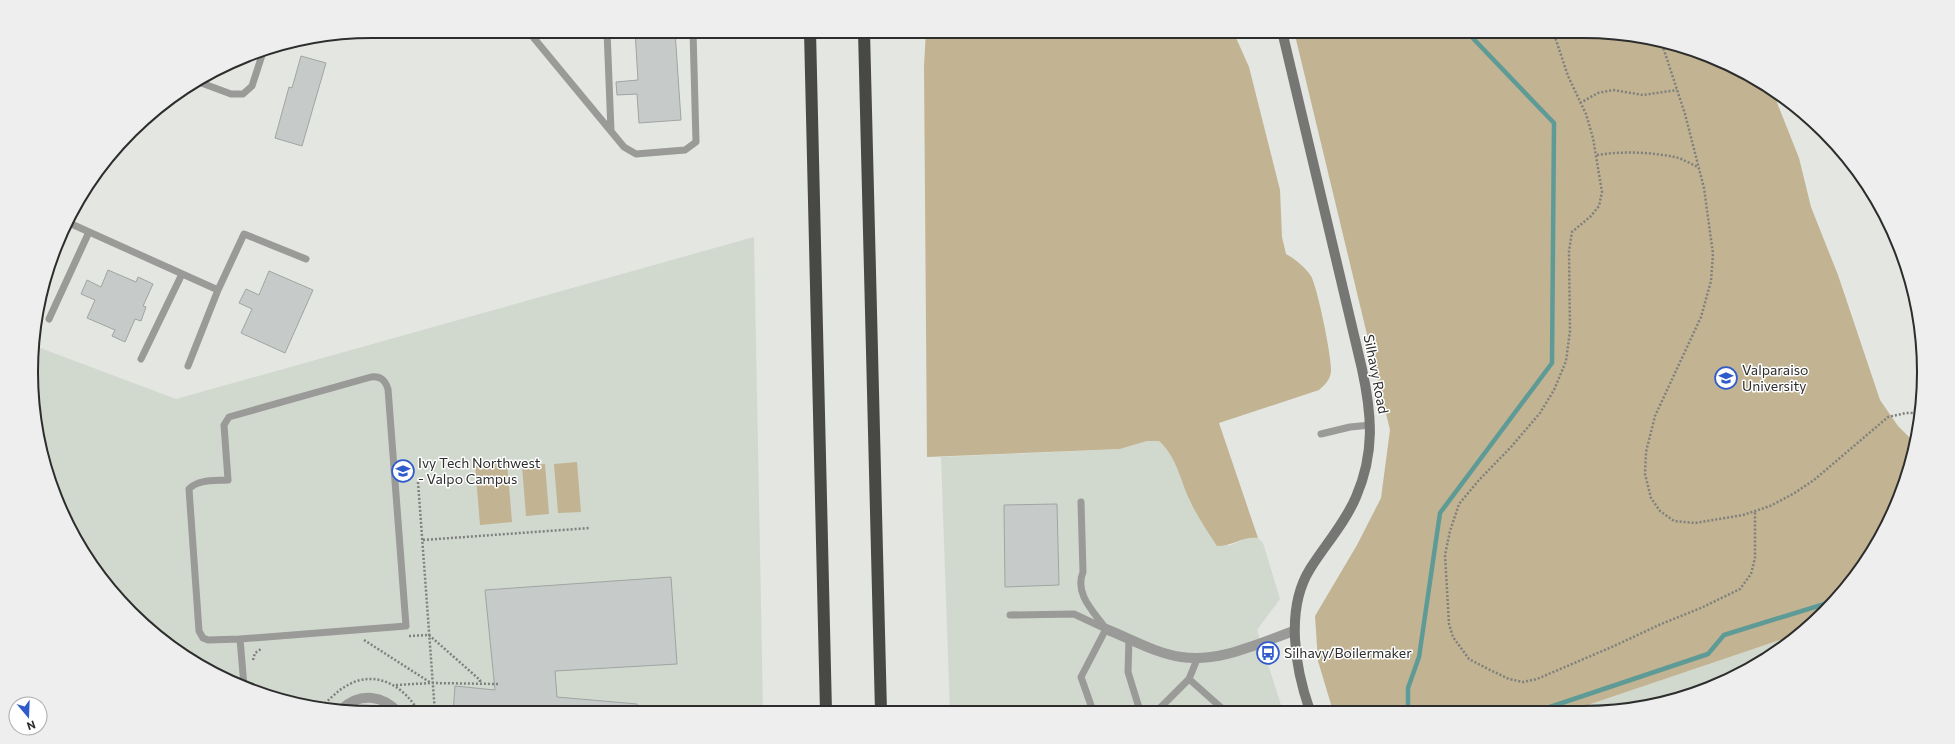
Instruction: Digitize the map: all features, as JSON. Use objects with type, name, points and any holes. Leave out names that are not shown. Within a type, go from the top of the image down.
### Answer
[{"type":"highway","points":[[810,38],[826,706]]},
{"type":"highway","points":[[864,38],[881,706]]},
{"type":"highway","points":[[865,53],[868,38]]},
{"type":"street","name":"Silhavy Road","points":[[1284,38],[1362,369],[1369,401],[1371,425],[1370,444],[1365,471],[1356,498],[1344,520],[1309,570],[1299,595],[1294,631],[1298,665],[1309,706]]},
{"type":"street","points":[[1106,629],[1162,652],[1182,657],[1216,656],[1294,631]]},
{"type":"street","points":[[347,705],[359,698],[371,697],[382,700],[392,706]]},
{"type":"lane","points":[[534,38],[624,147],[636,154],[686,150],[696,142],[693,38]]},
{"type":"lane","points":[[608,38],[611,131]]},
{"type":"lane","points":[[204,84],[231,94],[243,94],[252,86],[261,57]]},
{"type":"lane","points":[[72,224],[218,290]]},
{"type":"lane","points":[[49,319],[89,232]]},
{"type":"lane","points":[[188,366],[218,290],[244,234],[306,259]]},
{"type":"lane","points":[[141,359],[182,274]]},
{"type":"lane","points":[[378,376],[382,378],[388,389],[406,626],[240,639],[208,640],[203,638],[199,631],[189,489],[193,484],[201,482],[228,480],[224,425],[229,417],[371,377],[378,376]]},
{"type":"lane","points":[[1321,434],[1342,429],[1371,425]]},
{"type":"lane","points":[[1081,502],[1084,572],[1080,581],[1083,597],[1106,629]]},
{"type":"lane","points":[[1010,615],[1074,614],[1106,629]]},
{"type":"lane","points":[[1091,706],[1081,677],[1106,629]]},
{"type":"lane","points":[[1129,638],[1128,672],[1138,706]]},
{"type":"lane","points":[[240,639],[244,681]]},
{"type":"lane","points":[[1162,706],[1189,679],[1198,657]]},
{"type":"lane","points":[[1189,679],[1219,706]]},
{"type":"path","points":[[1555,38],[1568,76],[1586,114],[1597,155],[1602,192],[1599,206],[1591,216],[1572,232],[1569,251],[1570,331],[1566,362],[1554,390],[1540,413],[1459,504],[1450,531],[1445,556],[1449,624],[1453,637],[1469,659],[1510,679],[1523,682],[1544,676],[1703,607],[1740,589],[1751,574],[1755,558],[1755,511]]},
{"type":"path","points":[[1664,48],[1685,114],[1698,167],[1711,231],[1713,254],[1711,281],[1701,317],[1655,416],[1646,452],[1645,474],[1650,498],[1660,511],[1674,521],[1695,523],[1743,515],[1770,506],[1793,494],[1814,480],[1888,417],[1906,413],[1914,413]]},
{"type":"path","points":[[1580,103],[1598,93],[1613,90],[1643,95],[1677,90]]},
{"type":"path","points":[[1597,155],[1612,152],[1660,155],[1676,158],[1698,167]]},
{"type":"path","points":[[418,482],[423,540],[431,683],[434,706]]},
{"type":"path","points":[[423,540],[590,528]]},
{"type":"path","points":[[429,635],[480,680],[480,684]]},
{"type":"path","points":[[364,640],[431,683]]},
{"type":"path","points":[[395,686],[431,683],[498,684]]},
{"type":"shaded area","points":[[926,38],[1236,38],[1249,67],[1280,190],[1282,237],[1286,254],[1306,269],[1314,282],[1324,322],[1331,363],[1329,379],[1319,390],[1219,423],[1258,538],[1248,538],[1222,546],[1217,546],[1193,507],[1174,461],[1159,441],[1147,441],[1120,449],[927,457],[924,66]]},
{"type":"shaded area","name":"Valparaiso University","points":[[1296,38],[1583,38],[1627,41],[1669,49],[1711,63],[1731,72],[1769,94],[1776,99],[1799,158],[1811,207],[1838,275],[1880,400],[1898,426],[1911,439],[1906,458],[1892,500],[1883,520],[1861,558],[1819,608],[1784,639],[1585,706],[1332,706],[1318,661],[1315,616],[1357,545],[1381,498],[1390,430]]},
{"type":"shaded area","name":"Ivy Tech Northwest - Valpo Campus","points":[[754,237],[763,706],[350,705],[307,700],[286,695],[244,681],[224,672],[186,650],[136,608],[94,558],[72,520],[63,500],[49,458],[44,437],[39,394],[39,348],[176,399]]},
{"type":"shaded area","points":[[1147,441],[1159,441],[1166,447],[1174,459],[1190,502],[1229,546],[1249,537],[1258,538],[1263,543],[1280,599],[1257,630],[1281,706],[950,706],[941,457],[1120,449]]},
{"type":"shaded area","points":[[507,461],[512,522],[480,525],[475,464]]},
{"type":"shaded area","points":[[577,462],[581,512],[558,513],[554,464]]},
{"type":"shaded area","points":[[545,464],[549,514],[526,516],[522,466]]},
{"type":"shaded area","points":[[1784,639],[1769,650],[1731,672],[1711,681],[1669,695],[1648,700],[1585,706]]},
{"type":"building","points":[[635,38],[675,38],[681,120],[639,123],[637,94],[617,95],[616,82],[638,80]]},
{"type":"building","points":[[301,56],[326,63],[302,146],[275,138],[289,87],[292,88]]},
{"type":"building","points":[[108,270],[136,282],[138,277],[153,284],[143,306],[146,307],[141,321],[135,319],[125,342],[112,336],[115,330],[87,318],[95,300],[81,294],[87,280],[101,287]]},
{"type":"building","points":[[269,271],[313,290],[285,353],[241,333],[252,309],[239,303],[246,289],[259,295]]},
{"type":"building","points":[[1057,504],[1059,585],[1005,587],[1004,505]]},
{"type":"building","points":[[671,577],[677,664],[555,671],[557,697],[637,704],[637,706],[454,706],[455,686],[495,690],[485,590]]},
{"type":"waterway","points":[[1408,706],[1408,688],[1419,657],[1440,513],[1552,363],[1554,123],[1473,38]]},
{"type":"waterway","points":[[1553,706],[1708,654],[1724,635],[1822,605]]},
{"type":"place","name":"Valparaiso University","points":[[1726,378]]},
{"type":"place","name":"Ivy Tech Northwest - Valpo Campus","points":[[403,471]]},
{"type":"place","name":"Silhavy/Boilermaker","points":[[1268,653]]}]
